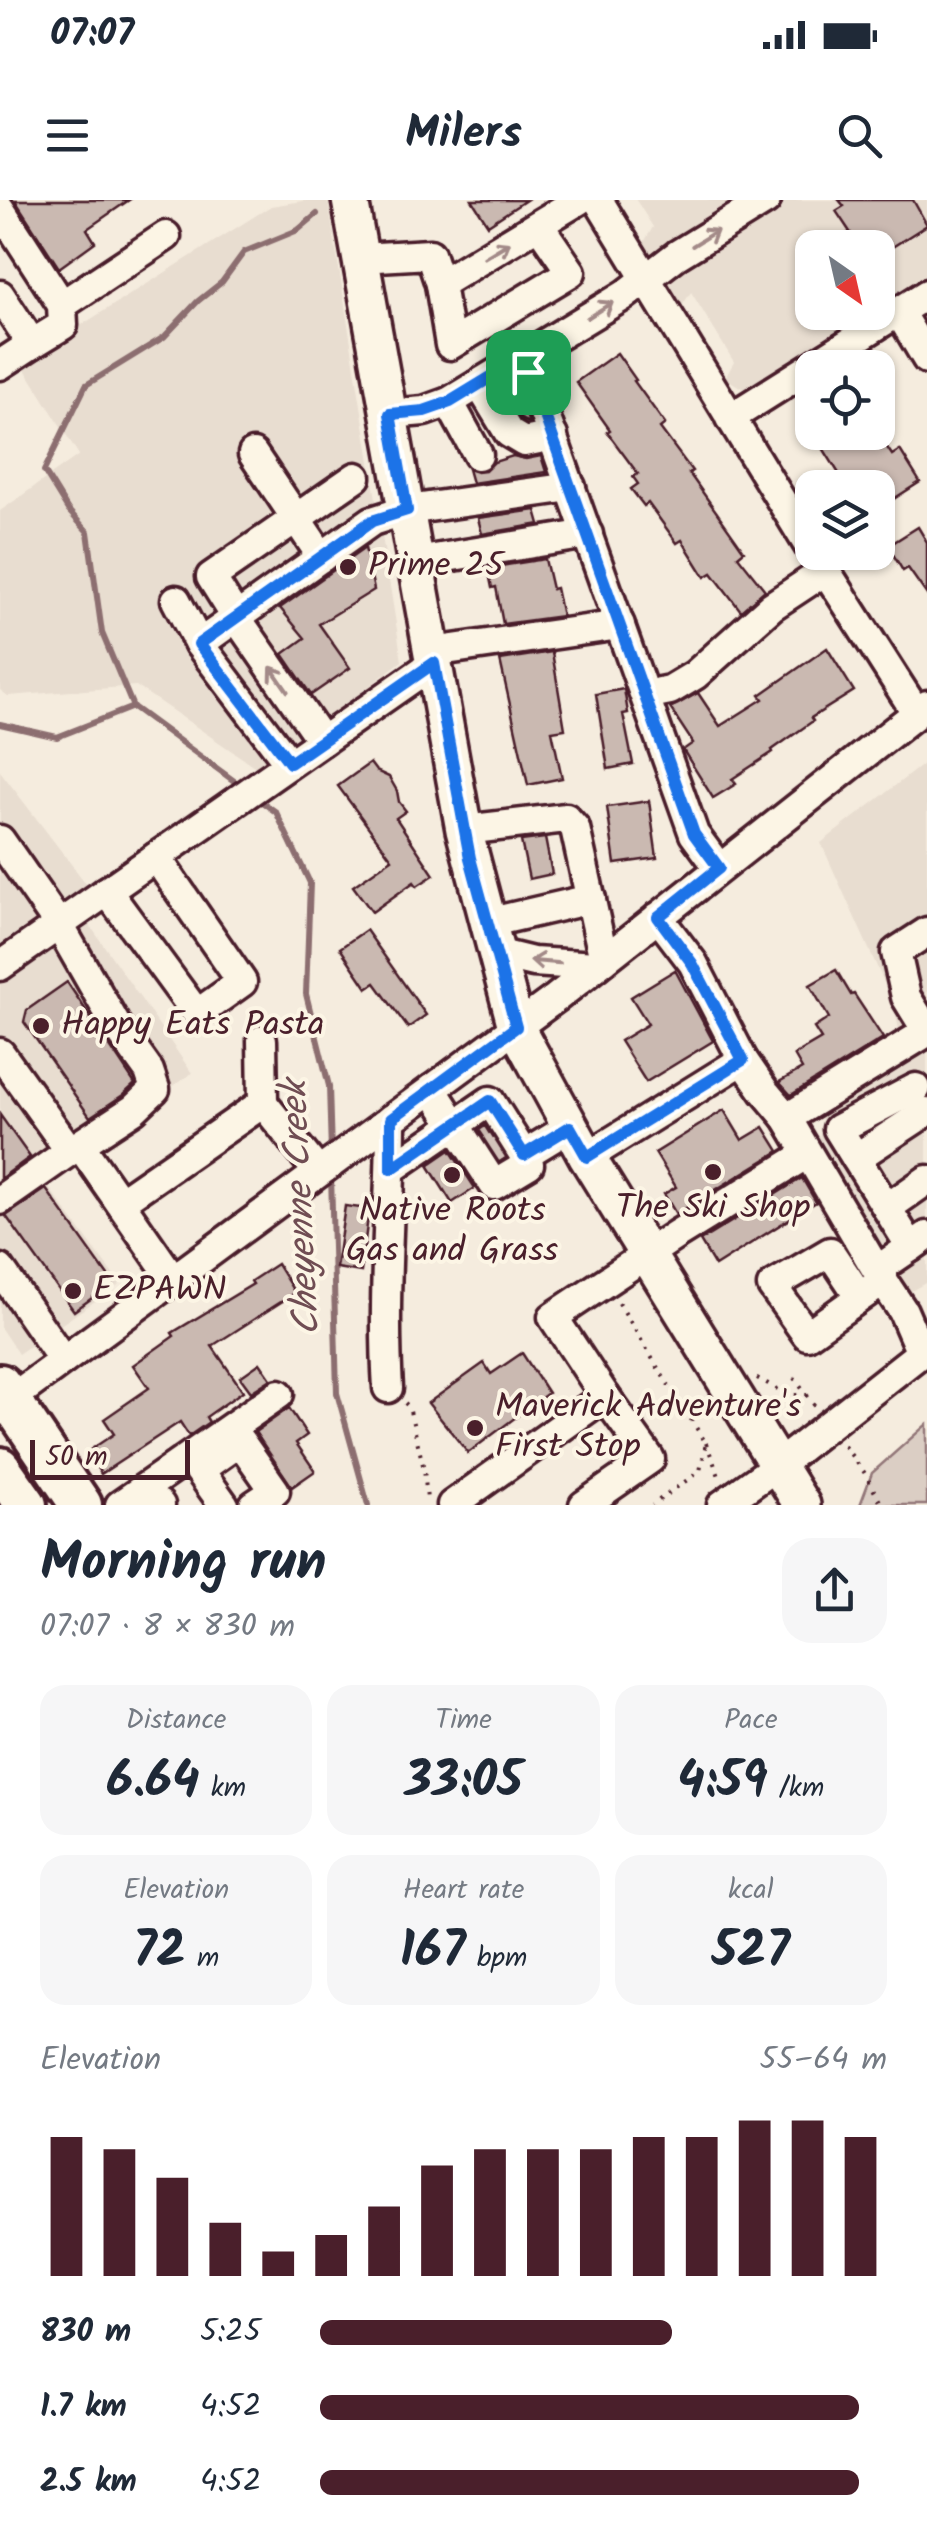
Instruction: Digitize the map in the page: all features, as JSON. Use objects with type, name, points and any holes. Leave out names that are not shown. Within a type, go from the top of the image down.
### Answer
[{"type":"highway","points":[[3,1398],[38,1440],[81,1505]]},
{"type":"highway","points":[[0,1466],[26,1505]]},
{"type":"main road","points":[[350,200],[464,830],[516,1027],[579,1142],[802,1505]]},
{"type":"street","points":[[440,284],[579,200]]},
{"type":"street","points":[[598,200],[795,523]]},
{"type":"street","points":[[390,414],[424,411],[450,402],[766,200]]},
{"type":"street","points":[[0,209],[62,306],[63,325],[0,366]]},
{"type":"street","points":[[360,258],[430,254],[440,284],[450,345],[571,272],[538,225]]},
{"type":"street","points":[[62,306],[166,236]]},
{"type":"street","points":[[730,418],[927,294]]},
{"type":"street","points":[[0,295],[32,344]]},
{"type":"street","points":[[898,312],[927,359]]},
{"type":"street","points":[[524,357],[694,834],[719,868]]},
{"type":"street","points":[[479,384],[509,433],[524,442],[552,436]]},
{"type":"street","points":[[450,402],[478,455]]},
{"type":"street","points":[[253,454],[322,556]]},
{"type":"street","points":[[322,741],[211,577],[356,477]]},
{"type":"street","points":[[199,644],[372,521],[407,510],[571,486]]},
{"type":"street","points":[[416,562],[588,534]]},
{"type":"street","points":[[645,695],[670,690],[695,675],[806,570]]},
{"type":"street","points":[[3,1398],[63,1360],[516,1027],[922,708],[825,570]]},
{"type":"street","points":[[176,600],[278,771]]},
{"type":"street","points":[[0,966],[322,741],[433,658],[620,624]]},
{"type":"street","points":[[464,830],[566,818],[575,828],[600,963]]},
{"type":"street","points":[[0,840],[59,924],[116,1025],[149,1071],[155,1088],[134,1109],[0,1200]]},
{"type":"street","points":[[108,890],[196,1014],[242,982],[156,857]]},
{"type":"street","points":[[492,938],[591,899]]},
{"type":"street","points":[[658,917],[692,963],[743,1060],[787,1118],[872,1289],[903,1311],[924,1351],[725,1503]]},
{"type":"street","points":[[787,1118],[927,1031],[906,997],[896,952],[927,932]]},
{"type":"street","points":[[492,938],[533,962],[600,963]]},
{"type":"street","points":[[262,1040],[263,1104],[310,1177]]},
{"type":"street","points":[[0,1054],[120,1202],[174,1279]]},
{"type":"street","points":[[432,1089],[456,1126],[501,1148],[579,1142],[743,1060]]},
{"type":"street","points":[[872,1289],[883,1266],[919,1242],[887,1208],[838,1129],[924,1096]]},
{"type":"street","points":[[391,1169],[490,1101],[501,1148]]},
{"type":"street","points":[[120,1202],[263,1104]]},
{"type":"street","points":[[388,1388],[384,1328],[391,1119]]},
{"type":"street","points":[[584,1505],[650,1459],[554,1317],[807,1154]]},
{"type":"street","points":[[887,1208],[927,1180]]},
{"type":"street","points":[[0,1269],[63,1360]]},
{"type":"street","points":[[120,1505],[279,1394]]},
{"type":"street","points":[[452,1505],[605,1396]]},
{"type":"street","points":[[0,1466],[38,1440]]},
{"type":"street","points":[[224,1505],[199,1470],[240,1442],[274,1491],[254,1505]]},
{"type":"path","points":[[612,1291],[706,1443],[725,1503]]},
{"type":"path","points":[[388,1388],[409,1407],[424,1469],[427,1505]]},
{"type":"path","points":[[652,1505],[700,1470],[706,1443]]},
{"type":"path","points":[[864,1472],[882,1505]]},
{"type":"shaded area","points":[[328,200],[402,661],[260,770],[136,686],[8,696],[0,690],[0,511],[79,455],[21,363],[271,206]]},
{"type":"shaded area","points":[[636,200],[927,200],[927,281],[895,301],[895,230],[795,230],[795,330],[849,330],[816,350],[795,350],[795,362],[751,389],[742,388],[725,378],[734,362],[691,292],[680,309],[643,244],[653,227]]},
{"type":"shaded area","points":[[927,761],[927,1282],[904,1295],[818,1147],[822,1116],[905,1057],[893,1002],[821,843]]},
{"type":"shaded area","points":[[0,771],[107,911],[89,924],[192,1073],[41,1177],[120,1284],[18,1354],[0,1327]]},
{"type":"shaded area","points":[[927,1424],[927,1505],[860,1505],[872,1473]]},
{"type":"building","points":[[15,200],[129,200],[87,229],[95,242],[59,268]]},
{"type":"building","points":[[472,200],[526,200],[488,225]]},
{"type":"building","points":[[839,200],[913,200],[927,225],[895,245],[895,230],[849,230],[836,211],[844,206]]},
{"type":"building","points":[[617,353],[665,424],[660,428],[744,551],[738,556],[765,590],[741,611],[712,573],[705,577],[682,540],[677,543],[648,503],[644,506],[631,489],[638,484],[633,477],[638,474],[576,382]]},
{"type":"building","points":[[519,394],[529,423],[522,420],[509,400]]},
{"type":"building","points":[[824,450],[889,450],[892,455],[900,450],[920,482],[895,498],[895,470],[837,470]]},
{"type":"building","points":[[513,456],[541,456],[546,472],[472,483],[468,469],[485,471],[494,462]]},
{"type":"building","points":[[536,510],[540,524],[482,534],[478,518]]},
{"type":"building","points":[[918,527],[927,542],[927,595],[908,568],[903,571],[895,558],[895,542]]},
{"type":"building","points":[[365,548],[374,590],[319,624],[350,668],[311,695],[283,654],[305,638],[280,608]]},
{"type":"building","points":[[545,559],[562,616],[503,624],[488,568]]},
{"type":"building","points":[[827,648],[854,691],[811,718],[813,721],[773,752],[732,779],[736,784],[713,798],[683,750],[693,743],[670,708],[698,693],[720,726],[763,699],[760,695]]},
{"type":"building","points":[[552,652],[565,729],[552,731],[562,778],[528,785],[500,660]]},
{"type":"building","points":[[624,689],[628,713],[623,714],[633,764],[608,769],[596,694]]},
{"type":"building","points":[[370,763],[389,777],[397,791],[406,811],[396,818],[434,875],[417,886],[414,882],[372,912],[353,886],[392,859],[338,786]]},
{"type":"building","points":[[649,801],[657,858],[615,864],[607,807]]},
{"type":"building","points":[[545,838],[552,874],[529,879],[521,841]]},
{"type":"building","points":[[366,930],[426,1015],[408,1028],[375,983],[367,988],[340,948]]},
{"type":"building","points":[[675,970],[713,1041],[646,1082],[620,1041],[648,1024],[631,997]]},
{"type":"building","points":[[836,970],[883,1038],[791,1095],[779,1082],[802,1069],[794,1055],[821,1039],[814,1028],[829,1018],[810,985]]},
{"type":"building","points":[[67,982],[135,1084],[90,1117],[24,1022],[27,1010]]},
{"type":"building","name":"The Ski Shop","points":[[724,1110],[742,1140],[764,1127],[779,1151],[676,1214],[664,1194],[676,1187],[655,1153]]},
{"type":"building","points":[[0,1115],[30,1157],[0,1179]]},
{"type":"building","points":[[485,1126],[505,1158],[500,1161],[479,1130]]},
{"type":"building","name":"Native Roots Gas and Grass","points":[[450,1150],[475,1188],[452,1203],[428,1165]]},
{"type":"building","points":[[802,1178],[816,1202],[715,1266],[700,1241]]},
{"type":"building","points":[[46,1189],[113,1283],[74,1311],[6,1216]]},
{"type":"building","points":[[345,1206],[369,1209],[361,1272],[336,1268]]},
{"type":"building","points":[[277,1264],[295,1293],[212,1346],[243,1391],[206,1417],[209,1422],[189,1436],[180,1422],[101,1474],[87,1452],[114,1434],[104,1419],[149,1388],[133,1365],[174,1336],[172,1333],[253,1284],[251,1281]]},
{"type":"building","name":"Maverick Adventure's First Stop","points":[[522,1353],[548,1393],[468,1453],[428,1403],[484,1363],[491,1374]]},
{"type":"building","points":[[260,1363],[271,1379],[251,1392],[240,1377]]},
{"type":"building","points":[[289,1408],[307,1435],[296,1443],[315,1471],[292,1487],[255,1432]]},
{"type":"waterway","points":[[133,707],[102,633],[88,532],[68,510],[44,471],[86,385],[164,337],[222,282],[244,252],[298,230],[317,214]]},
{"type":"waterway","name":"Cheyenne Creek","points":[[0,724],[57,737],[133,707],[241,786]]},
{"type":"waterway","name":"Cheyenne Creek","points":[[255,797],[276,812],[310,883],[306,994],[329,1086],[331,1153]]},
{"type":"waterway","name":"Cheyenne Creek","points":[[331,1175],[337,1393],[368,1505]]},
{"type":"tunnel","points":[[487,1152],[506,1140]]},
{"type":"place","name":"Prime 25","points":[[348,567]]},
{"type":"place","name":"Happy Eats Pasta","points":[[41,1026]]},
{"type":"place","name":"The Ski Shop","points":[[713,1172]]},
{"type":"place","name":"Native Roots Gas and Grass","points":[[452,1175]]},
{"type":"place","name":"EZPAWN","points":[[73,1291]]},
{"type":"place","name":"Maverick Adventure's First Stop","points":[[475,1428]]},
{"type":"route","points":[[524,357],[528,372],[694,834],[719,868],[658,917],[692,963],[743,1060],[587,1157],[570,1127],[524,1155],[490,1101],[391,1169],[391,1119],[516,1027],[470,858],[434,663],[290,763],[199,644],[372,521],[407,510],[390,414],[424,411],[450,402],[524,357]]}]
